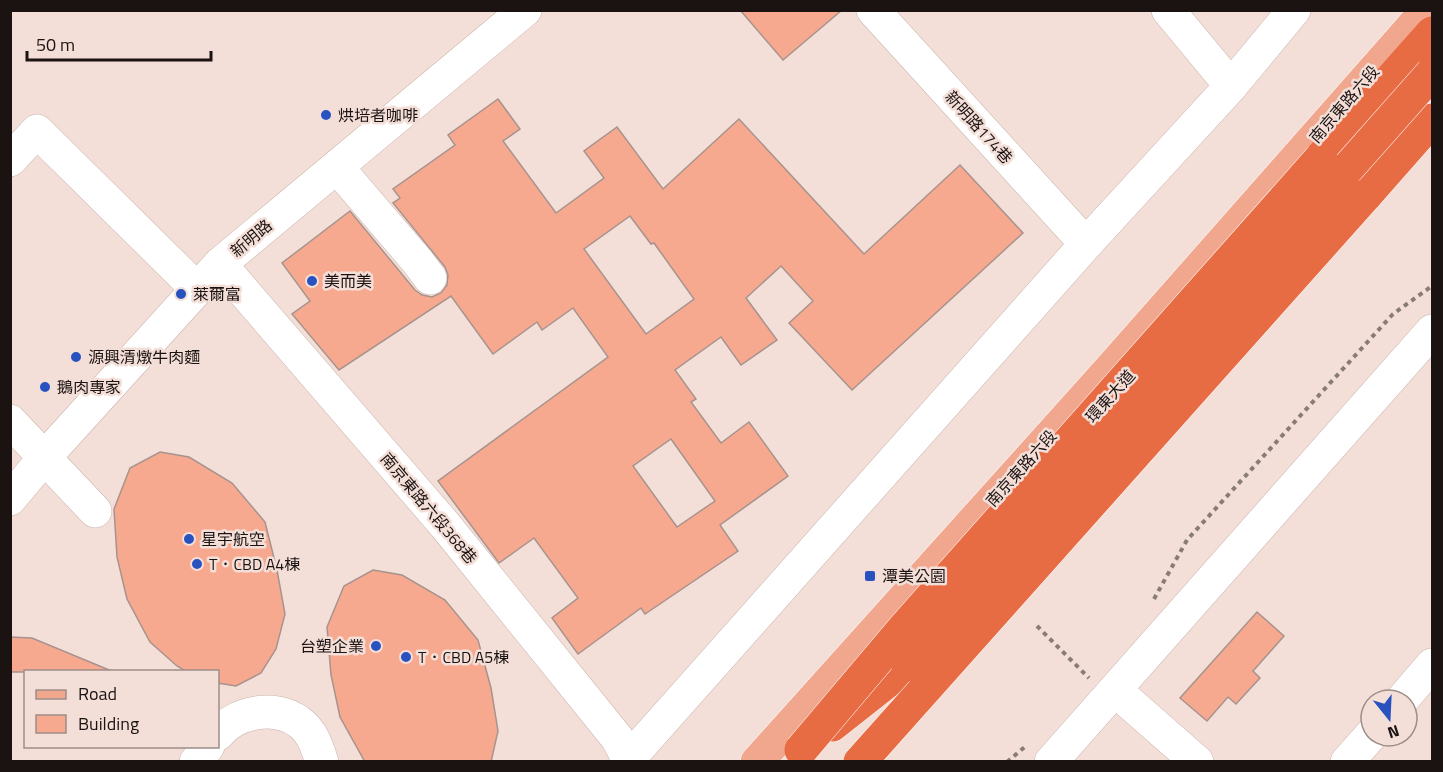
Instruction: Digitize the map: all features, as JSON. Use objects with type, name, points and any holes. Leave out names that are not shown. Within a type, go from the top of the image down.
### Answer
[{"type":"highway","name":"環東大道","points":[[796,756],[905,627],[1432,33]]},
{"type":"highway","points":[[796,756],[908,665],[1432,73]]},
{"type":"highway","points":[[858,762],[1432,120]]},
{"type":"highway","points":[[858,762],[908,665]]},
{"type":"main road","name":"南京東路六段","points":[[757,762],[1112,367],[1427,10]]},
{"type":"main road","points":[[874,762],[1180,425],[1432,139]]},
{"type":"main road","points":[[1112,367],[1180,425]]},
{"type":"street","name":"新明路174巷","points":[[873,10],[1086,244]]},
{"type":"street","points":[[1168,10],[1230,86]]},
{"type":"street","points":[[628,761],[1086,244],[1230,86],[1294,10]]},
{"type":"street","name":"新明路","points":[[10,499],[44,458],[220,264],[515,14]]},
{"type":"street","points":[[10,160],[37,131],[197,289]]},
{"type":"street","points":[[337,167],[430,278]]},
{"type":"street","name":"南京東路六段368巷","points":[[220,264],[445,525],[617,738],[628,761]]},
{"type":"street","points":[[1051,762],[1106,687],[1432,331]]},
{"type":"street","points":[[10,421],[95,511]]},
{"type":"street","points":[[1413,688],[1432,666]]},
{"type":"street","points":[[1106,687],[1197,762]]},
{"type":"street","points":[[219,732],[224,725],[246,714],[274,712],[289,716],[309,732],[322,762]]},
{"type":"street","points":[[196,762],[207,748]]},
{"type":"street","points":[[1347,762],[1359,748]]},
{"type":"path","points":[[1153,601],[1187,540],[1393,314],[1432,286]]},
{"type":"path","points":[[1037,626],[1106,687]]},
{"type":"building","points":[[740,10],[842,10],[783,60]]},
{"type":"building","points":[[498,99],[520,129],[503,141],[556,213],[604,178],[584,151],[617,127],[663,189],[739,119],[864,254],[960,165],[1023,233],[852,390],[789,323],[813,301],[781,266],[746,298],[777,340],[741,365],[721,337],[675,370],[696,399],[691,402],[721,443],[749,422],[788,476],[720,525],[738,551],[645,614],[641,608],[578,654],[552,618],[578,598],[534,538],[499,563],[438,481],[608,357],[573,308],[542,330],[537,322],[493,354],[451,296],[339,370],[292,314],[310,301],[282,263],[350,211],[415,290],[422,295],[432,297],[441,293],[447,285],[448,275],[445,267],[393,203],[400,198],[393,189],[455,145],[448,135]],"holes":[[[630,216],[651,244],[654,243],[694,299],[646,334],[584,249]],[[671,439],[715,501],[677,527],[633,466]]]},
{"type":"building","name":"T．CBD A4棟","points":[[160,452],[189,457],[232,483],[265,522],[285,614],[276,649],[261,673],[236,686],[219,683],[219,670],[184,670],[150,642],[127,599],[117,557],[114,509],[130,468]]},
{"type":"building","name":"T．CBD A5棟","points":[[373,570],[402,575],[445,600],[478,640],[491,688],[498,731],[491,762],[365,762],[340,717],[331,675],[327,627],[344,586]]},
{"type":"building","points":[[1257,612],[1284,636],[1253,671],[1260,678],[1236,704],[1228,697],[1207,721],[1180,698]]},
{"type":"building","points":[[10,637],[32,638],[109,670],[24,670],[24,672],[10,672]]},
{"type":"place","name":"烘培者咖啡","points":[[326,115]]},
{"type":"place","name":"美而美","points":[[312,281]]},
{"type":"place","name":"萊爾富","points":[[181,294]]},
{"type":"place","name":"源興清燉牛肉麵","points":[[76,357]]},
{"type":"place","name":"鵝肉專家","points":[[45,387]]},
{"type":"place","name":"星宇航空","points":[[189,539]]},
{"type":"place","name":"T．CBD A4棟","points":[[197,564]]},
{"type":"place","name":"潭美公園","points":[[870,576]]},
{"type":"place","name":"台塑企業","points":[[376,646]]},
{"type":"place","name":"T．CBD A5棟","points":[[406,657]]}]
